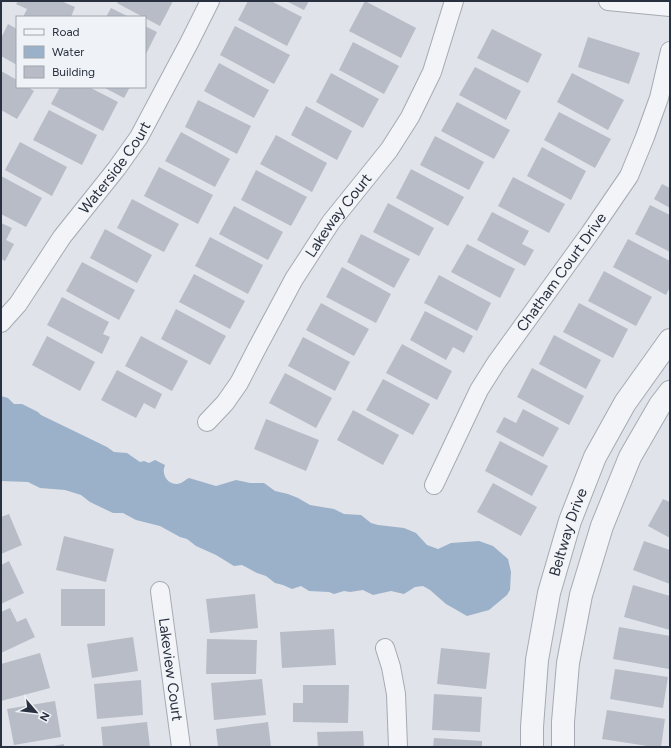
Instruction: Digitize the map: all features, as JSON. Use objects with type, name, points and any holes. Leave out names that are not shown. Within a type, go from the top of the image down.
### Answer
[{"type":"street","name":"Waterside Court","points":[[1,323],[18,304],[62,237],[117,168],[139,137],[210,1]]},
{"type":"street","name":"Lakeway Court","points":[[207,422],[225,403],[239,383],[294,279],[331,222],[389,150],[410,117],[432,72],[454,1]]},
{"type":"street","points":[[608,1],[670,7]]},
{"type":"street","name":"Chatham Court Drive","points":[[434,485],[479,390],[496,362],[590,233],[629,176],[659,98],[670,51]]},
{"type":"street","name":"Beltway Drive","points":[[532,747],[537,660],[549,593],[570,521],[596,457],[625,403],[670,340]]},
{"type":"street","name":"Beltway Drive","points":[[563,747],[563,722],[568,663],[581,595],[600,533],[630,457],[660,405],[670,392]]},
{"type":"street","name":"Lakeview Court","points":[[160,591],[181,747]]},
{"type":"street","points":[[385,648],[391,667],[396,694],[398,747]]},
{"type":"water","points":[[1,396],[8,398],[14,404],[22,404],[114,452],[127,453],[140,462],[144,461],[149,463],[155,460],[165,465],[164,475],[173,484],[180,483],[189,478],[216,486],[236,480],[250,483],[264,483],[275,491],[298,498],[310,505],[334,509],[344,514],[361,515],[371,523],[378,525],[404,528],[416,533],[427,545],[438,549],[451,543],[479,541],[493,546],[508,559],[511,572],[510,590],[507,595],[489,610],[467,616],[446,604],[423,586],[415,587],[404,594],[391,591],[373,595],[363,590],[350,592],[344,591],[334,594],[329,592],[309,591],[301,586],[292,589],[275,583],[266,576],[242,565],[234,566],[216,555],[196,546],[187,539],[180,537],[160,526],[136,520],[123,513],[113,513],[90,502],[81,495],[65,490],[40,488],[28,482],[1,481]]},
{"type":"building","points":[[18,1],[61,1],[75,7],[71,16],[24,16],[27,9],[16,4]]},
{"type":"building","points":[[118,1],[173,1],[160,26],[146,19],[146,16],[141,16],[117,3]]},
{"type":"building","points":[[248,1],[271,1],[302,17],[287,46],[238,20]]},
{"type":"building","points":[[286,1],[309,1],[304,10]]},
{"type":"building","points":[[365,1],[416,28],[401,58],[349,31]]},
{"type":"building","points":[[111,8],[127,16],[107,16]]},
{"type":"building","points":[[8,24],[16,28],[16,64],[1,56],[1,38]]},
{"type":"building","points":[[146,26],[157,32],[146,54]]},
{"type":"building","points":[[235,26],[290,55],[274,84],[220,55]]},
{"type":"building","points":[[492,29],[542,54],[528,83],[477,58]]},
{"type":"building","points":[[588,37],[640,53],[629,84],[578,67]]},
{"type":"building","points":[[353,42],[399,66],[384,94],[339,70]]},
{"type":"building","points":[[219,63],[269,90],[254,118],[204,91]]},
{"type":"building","points":[[475,67],[521,91],[506,120],[459,95]]},
{"type":"building","points":[[1,71],[16,79],[16,88],[30,88],[34,91],[17,119],[1,110]]},
{"type":"building","points":[[331,73],[379,99],[363,128],[316,102]]},
{"type":"building","points":[[572,73],[624,100],[608,130],[557,102]]},
{"type":"building","points":[[59,88],[91,88],[118,102],[103,131],[51,104]]},
{"type":"building","points":[[105,88],[129,88],[124,98]]},
{"type":"building","points":[[198,100],[251,126],[237,154],[185,127]]},
{"type":"building","points":[[457,102],[510,130],[494,159],[441,131]]},
{"type":"building","points":[[306,106],[352,131],[337,160],[291,135]]},
{"type":"building","points":[[49,110],[97,135],[82,165],[33,140]]},
{"type":"building","points":[[559,112],[611,139],[595,168],[544,140]]},
{"type":"building","points":[[181,132],[230,159],[215,187],[165,161]]},
{"type":"building","points":[[276,135],[327,163],[312,192],[260,164]]},
{"type":"building","points":[[435,136],[484,162],[469,190],[420,165]]},
{"type":"building","points":[[20,142],[67,167],[52,196],[5,170]]},
{"type":"building","points":[[542,147],[586,171],[571,200],[527,176]]},
{"type":"building","points":[[159,167],[213,195],[198,224],[144,196]]},
{"type":"building","points":[[411,169],[464,197],[448,226],[396,198]]},
{"type":"building","points":[[256,170],[307,197],[291,226],[241,200]]},
{"type":"building","points":[[1,176],[42,198],[26,227],[1,214]]},
{"type":"building","points":[[513,177],[565,204],[549,233],[498,206]]},
{"type":"building","points":[[662,184],[670,188],[670,208],[654,199]]},
{"type":"building","points":[[132,199],[179,224],[164,252],[117,228]]},
{"type":"building","points":[[388,203],[434,228],[419,256],[373,232]]},
{"type":"building","points":[[650,205],[670,215],[670,252],[635,234]]},
{"type":"building","points":[[234,206],[283,232],[268,260],[219,234]]},
{"type":"building","points":[[492,212],[529,231],[522,244],[534,250],[525,266],[477,240]]},
{"type":"building","points":[[1,223],[12,228],[6,240],[14,244],[5,261],[1,259]]},
{"type":"building","points":[[105,229],[152,255],[137,283],[90,258]]},
{"type":"building","points":[[361,234],[410,259],[394,288],[347,262]]},
{"type":"building","points":[[210,237],[263,265],[248,294],[195,266]]},
{"type":"building","points":[[628,239],[670,261],[670,287],[666,295],[613,267]]},
{"type":"building","points":[[467,244],[515,269],[500,298],[451,272]]},
{"type":"building","points":[[82,262],[135,290],[119,320],[66,291]]},
{"type":"building","points":[[342,267],[391,294],[376,323],[326,297]]},
{"type":"building","points":[[604,271],[652,297],[636,326],[588,301]]},
{"type":"building","points":[[194,274],[245,301],[230,329],[179,302]]},
{"type":"building","points":[[439,275],[491,303],[477,331],[424,303]]},
{"type":"building","points":[[62,297],[109,322],[103,334],[110,337],[102,354],[47,325]]},
{"type":"building","points":[[321,303],[369,329],[354,356],[306,330]]},
{"type":"building","points":[[579,303],[628,329],[613,358],[563,332]]},
{"type":"building","points":[[176,309],[226,336],[210,365],[161,339]]},
{"type":"building","points":[[425,311],[473,336],[464,353],[453,347],[446,360],[410,340]]},
{"type":"building","points":[[554,335],[601,360],[586,389],[539,364]]},
{"type":"building","points":[[47,336],[95,362],[80,391],[32,365]]},
{"type":"building","points":[[141,336],[188,361],[172,391],[125,366]]},
{"type":"building","points":[[303,337],[350,362],[335,391],[288,366]]},
{"type":"building","points":[[402,344],[452,371],[437,400],[386,373]]},
{"type":"building","points":[[532,368],[584,396],[569,425],[517,397]]},
{"type":"building","points":[[117,370],[162,394],[155,409],[144,403],[136,418],[101,400]]},
{"type":"building","points":[[285,373],[332,398],[316,428],[269,403]]},
{"type":"building","points":[[383,379],[430,404],[413,435],[366,410]]},
{"type":"building","points":[[523,409],[559,428],[543,457],[496,432],[504,417],[516,423]]},
{"type":"building","points":[[353,410],[399,435],[383,465],[337,440]]},
{"type":"building","points":[[266,419],[319,440],[306,471],[254,449]]},
{"type":"building","points":[[500,441],[548,466],[532,496],[485,471]]},
{"type":"building","points":[[493,483],[537,507],[521,536],[477,512]]},
{"type":"building","points":[[663,499],[670,502],[670,538],[648,526]]},
{"type":"building","points":[[9,514],[22,545],[1,554],[1,517]]},
{"type":"building","points":[[64,536],[114,549],[106,582],[56,570]]},
{"type":"building","points":[[644,541],[670,550],[670,584],[633,570]]},
{"type":"building","points":[[9,561],[24,593],[1,604],[1,565]]},
{"type":"building","points":[[633,585],[670,596],[670,630],[624,617]]},
{"type":"building","points":[[61,589],[105,589],[105,626],[61,626]]},
{"type":"building","points":[[255,594],[258,628],[210,633],[206,599]]},
{"type":"building","points":[[10,608],[17,622],[26,618],[35,637],[1,653],[1,612]]},
{"type":"building","points":[[619,627],[670,636],[669,669],[613,659]]},
{"type":"building","points":[[334,629],[336,665],[282,668],[280,632]]},
{"type":"building","points":[[133,637],[138,671],[92,678],[87,644]]},
{"type":"building","points":[[207,639],[257,640],[256,674],[206,674]]},
{"type":"building","points":[[441,648],[490,653],[486,689],[437,684]]},
{"type":"building","points":[[40,653],[50,688],[1,701],[1,664]]},
{"type":"building","points":[[615,669],[668,677],[663,708],[610,699]]},
{"type":"building","points":[[262,679],[266,715],[214,720],[211,683]]},
{"type":"building","points":[[141,680],[143,715],[97,719],[94,684]]},
{"type":"building","points":[[303,685],[349,685],[348,723],[293,722],[293,703],[303,703]]},
{"type":"building","points":[[434,694],[482,697],[480,732],[432,730]]},
{"type":"building","points":[[55,701],[61,737],[14,745],[7,709]]},
{"type":"building","points":[[607,710],[665,719],[661,747],[602,739]]},
{"type":"building","points":[[147,722],[150,747],[103,747],[101,727]]},
{"type":"building","points":[[268,722],[271,747],[218,747],[216,729]]},
{"type":"building","points":[[363,731],[364,747],[318,747],[317,732]]},
{"type":"building","points":[[434,738],[482,741],[482,747],[433,747]]},
{"type":"building","points":[[64,744],[64,747],[53,747],[53,746]]}]
